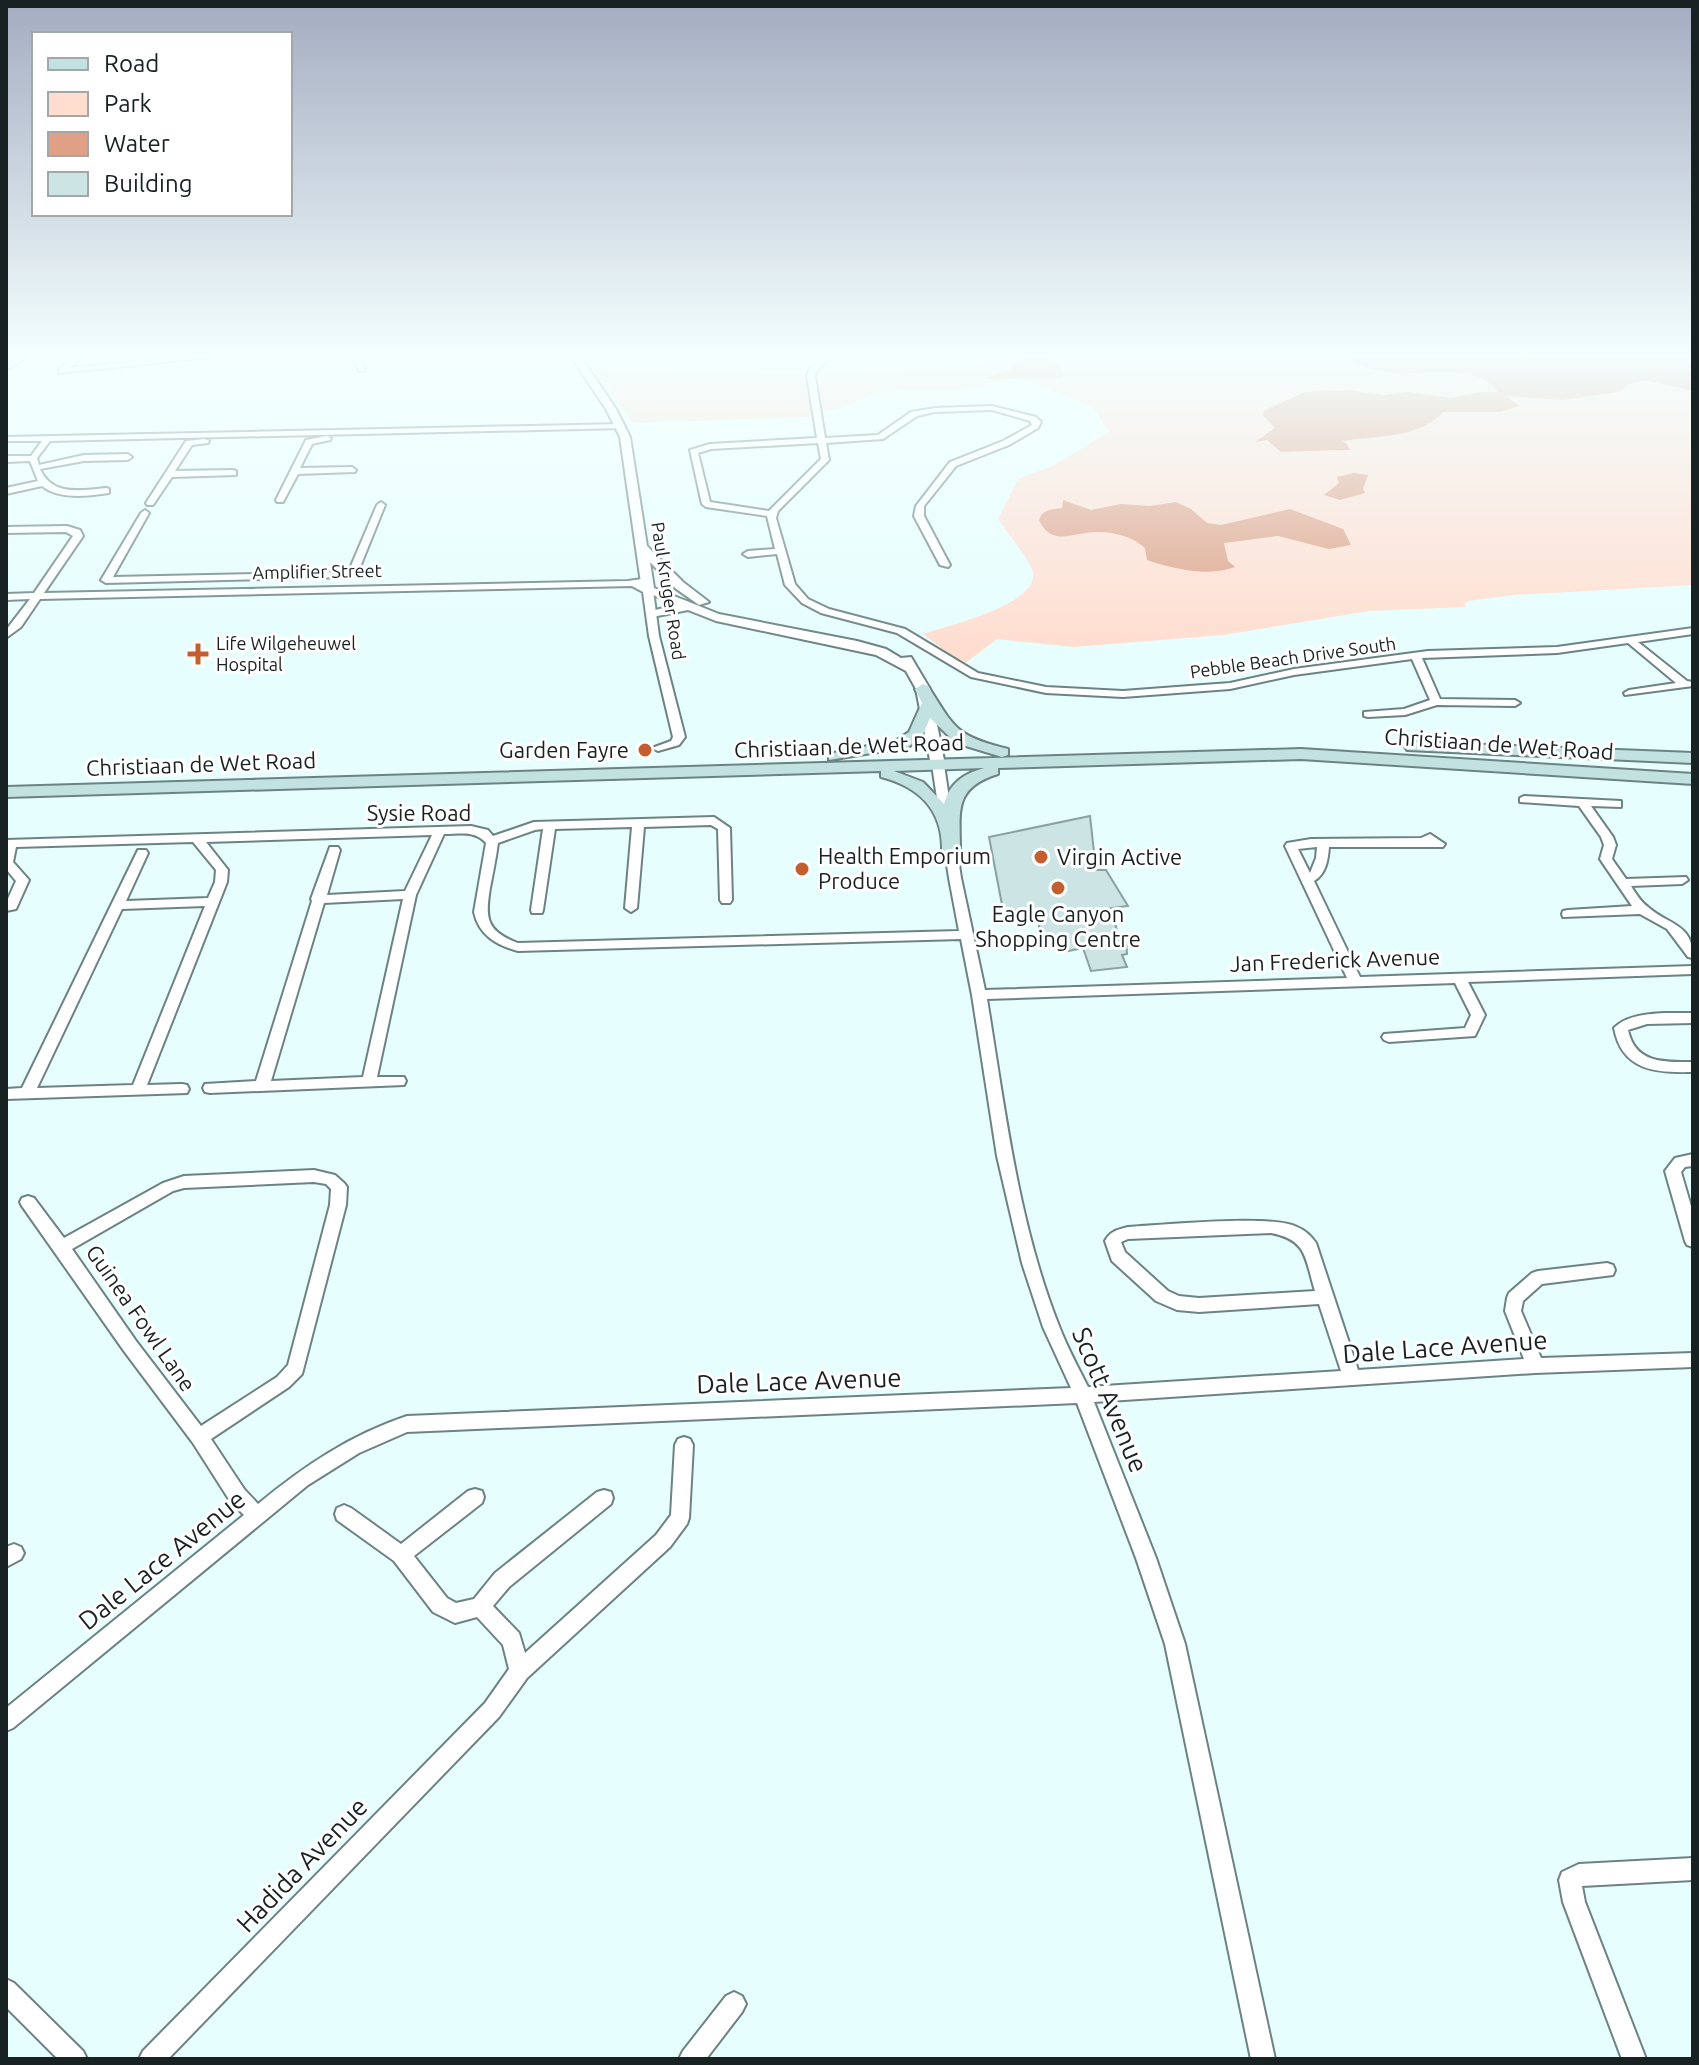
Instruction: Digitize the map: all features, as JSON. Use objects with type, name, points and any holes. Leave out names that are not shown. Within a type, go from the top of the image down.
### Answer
[{"type":"main road","points":[[926,697],[937,719],[951,735],[968,744],[1002,752]]},
{"type":"main road","points":[[832,763],[902,744],[916,734],[926,697]]},
{"type":"main road","name":"Christiaan de Wet Road","points":[[938,760],[1002,752],[1448,747],[1693,758]]},
{"type":"main road","name":"Christiaan de Wet Road","points":[[6,784],[938,760],[1079,761],[1332,755],[1693,779]]},
{"type":"main road","points":[[951,851],[952,800],[956,789],[968,778],[1000,770],[1079,761]]},
{"type":"main road","points":[[832,763],[913,781],[928,791],[947,825]]},
{"type":"main road","name":"Christiaan de Wet Road","points":[[6,792],[832,763]]},
{"type":"street","points":[[34,463],[39,453]]},
{"type":"street","points":[[183,453],[147,508],[106,580],[349,574],[372,532],[381,505]]},
{"type":"street","points":[[280,500],[304,453]]},
{"type":"street","name":"Paul Kruger Road","points":[[628,453],[652,615],[679,737],[675,743],[658,748]]},
{"type":"street","points":[[693,453],[706,504],[772,514],[823,463],[823,453]]},
{"type":"street","points":[[945,565],[919,516],[920,506],[953,464],[980,453]]},
{"type":"street","points":[[6,459],[34,463],[128,457]]},
{"type":"street","points":[[34,463],[43,483],[53,491],[106,491]]},
{"type":"street","points":[[294,471],[352,470]]},
{"type":"street","points":[[169,474],[233,473]]},
{"type":"street","points":[[6,491],[43,483]]},
{"type":"street","name":"Pebble Beach Drive South","points":[[772,514],[771,527],[790,585],[805,601],[825,611],[901,631],[975,675],[1035,688],[1123,694],[1230,686],[1294,672],[1416,656],[1557,650],[1693,631]]},
{"type":"street","points":[[6,530],[73,530],[78,536],[6,635]]},
{"type":"street","points":[[643,548],[679,585]]},
{"type":"street","points":[[748,554],[779,551]]},
{"type":"street","points":[[218,591],[225,579]]},
{"type":"street","name":"Amplifier Street","points":[[647,585],[716,617],[857,645],[881,652],[910,668]]},
{"type":"street","name":"Amplifier Street","points":[[6,597],[679,585],[710,606],[744,617],[835,631],[869,640],[908,661],[926,697],[938,760]]},
{"type":"street","points":[[652,615],[689,606]]},
{"type":"street","points":[[1630,640],[1689,684]]},
{"type":"street","points":[[1416,656],[1436,702]]},
{"type":"street","points":[[1629,693],[1689,684]]},
{"type":"street","points":[[1368,714],[1410,711],[1436,702],[1515,703]]},
{"type":"street","name":"Scott Avenue","points":[[938,760],[1005,1156],[1030,1263],[1051,1327],[1083,1395],[1146,1558],[1175,1644],[1263,2059]]},
{"type":"street","points":[[1524,800],[1617,804]]},
{"type":"street","points":[[1583,803],[1607,837],[1610,845],[1606,859],[1622,883],[1643,910],[1666,923],[1682,937],[1693,954]]},
{"type":"street","points":[[492,841],[524,827],[707,820],[721,823],[724,828],[726,900]]},
{"type":"street","points":[[631,908],[638,822]]},
{"type":"street","points":[[537,910],[550,825]]},
{"type":"street","points":[[369,1082],[410,895],[440,831]]},
{"type":"street","name":"Sysie Road","points":[[8,844],[478,831],[492,841],[481,918],[490,933],[518,947],[968,935]]},
{"type":"street","points":[[138,1090],[221,882],[222,870],[197,839]]},
{"type":"street","points":[[1355,981],[1291,846],[1295,843],[1423,842]]},
{"type":"street","points":[[1307,880],[1316,875],[1323,843]]},
{"type":"street","points":[[8,844],[7,863],[23,880],[8,909]]},
{"type":"street","points":[[262,1085],[334,850]]},
{"type":"street","points":[[27,1093],[142,853]]},
{"type":"street","points":[[1622,883],[1682,880]]},
{"type":"street","points":[[317,899],[410,895]]},
{"type":"street","points":[[117,905],[214,902]]},
{"type":"street","points":[[1568,914],[1643,910]]},
{"type":"street","points":[[1666,923],[1688,920]]},
{"type":"street","name":"Jan Frederick Avenue","points":[[979,995],[1693,970]]},
{"type":"street","points":[[1389,1037],[1470,1033],[1478,1015],[1459,978]]},
{"type":"street","points":[[1693,1018],[1650,1019],[1631,1022],[1621,1028],[1625,1044],[1646,1064],[1663,1068],[1693,1067]]},
{"type":"street","points":[[210,1088],[399,1081]]},
{"type":"street","points":[[6,1094],[182,1089]]},
{"type":"street","points":[[1693,1160],[1680,1162],[1673,1171],[1693,1241]]},
{"type":"street","name":"Guinea Fowl Lane","points":[[199,1437],[283,1382],[296,1369],[338,1205],[339,1187],[330,1179],[314,1176],[184,1182],[168,1187],[62,1247],[237,1495],[257,1516]]},
{"type":"street","points":[[28,1202],[62,1247]]},
{"type":"street","points":[[1325,1297],[1199,1305],[1177,1303],[1162,1296],[1118,1256],[1113,1241],[1117,1236],[1128,1233],[1281,1228],[1292,1231],[1308,1243],[1352,1379]]},
{"type":"street","points":[[1535,1366],[1513,1311],[1515,1298],[1538,1278],[1607,1270]]},
{"type":"street","name":"Dale Lace Avenue","points":[[6,1721],[257,1516],[347,1448],[377,1433],[407,1424],[1083,1395],[1535,1366],[1693,1360]]},
{"type":"street","name":"Hadida Avenue","points":[[151,2059],[492,1710],[520,1671],[663,1541],[680,1518],[684,1445]]},
{"type":"street","points":[[401,1555],[475,1497]]},
{"type":"street","points":[[344,1514],[401,1555],[440,1605],[455,1613],[480,1607],[502,1580],[604,1498]]},
{"type":"street","points":[[480,1607],[512,1640],[520,1671]]},
{"type":"street","points":[[1634,2059],[1574,1902],[1570,1880],[1579,1875],[1693,1869]]},
{"type":"street","points":[[6,1991],[75,2059]]},
{"type":"street","points":[[691,2059],[734,2004]]},
{"type":"green space","points":[[1073,453],[1693,453],[1693,585],[1514,595],[1468,601],[1464,604],[1466,607],[1369,611],[1223,635],[1074,647],[997,639],[963,665],[923,634],[1007,604],[1031,584],[1031,567],[998,519],[1018,479],[1052,466]]},
{"type":"water","points":[[1354,473],[1368,475],[1363,488],[1365,493],[1340,500],[1324,495],[1339,483],[1337,477]]},
{"type":"water","points":[[1063,500],[1091,510],[1121,504],[1150,506],[1176,502],[1191,509],[1207,523],[1221,525],[1290,509],[1343,529],[1351,545],[1329,549],[1278,536],[1224,543],[1228,561],[1235,567],[1203,572],[1179,569],[1147,560],[1145,548],[1122,536],[1102,532],[1064,536],[1050,534],[1044,529],[1040,517],[1045,512],[1062,508]]},
{"type":"building","name":"Eagle Canyon Shopping Centre","points":[[1090,816],[1096,870],[1106,870],[1128,906],[1111,908],[1120,942],[1126,940],[1127,954],[1122,955],[1127,967],[1091,971],[1083,948],[1064,952],[1040,931],[1036,911],[1003,910],[989,837]]},
{"type":"place","name":"Life Wilgeheuwel Hospital","points":[[198,654]]},
{"type":"place","name":"Garden Fayre","points":[[645,750]]},
{"type":"place","name":"Virgin Active","points":[[1041,857]]},
{"type":"place","name":"Health Emporium Produce","points":[[802,869]]},
{"type":"place","name":"Eagle Canyon Shopping Centre","points":[[1058,888]]}]
